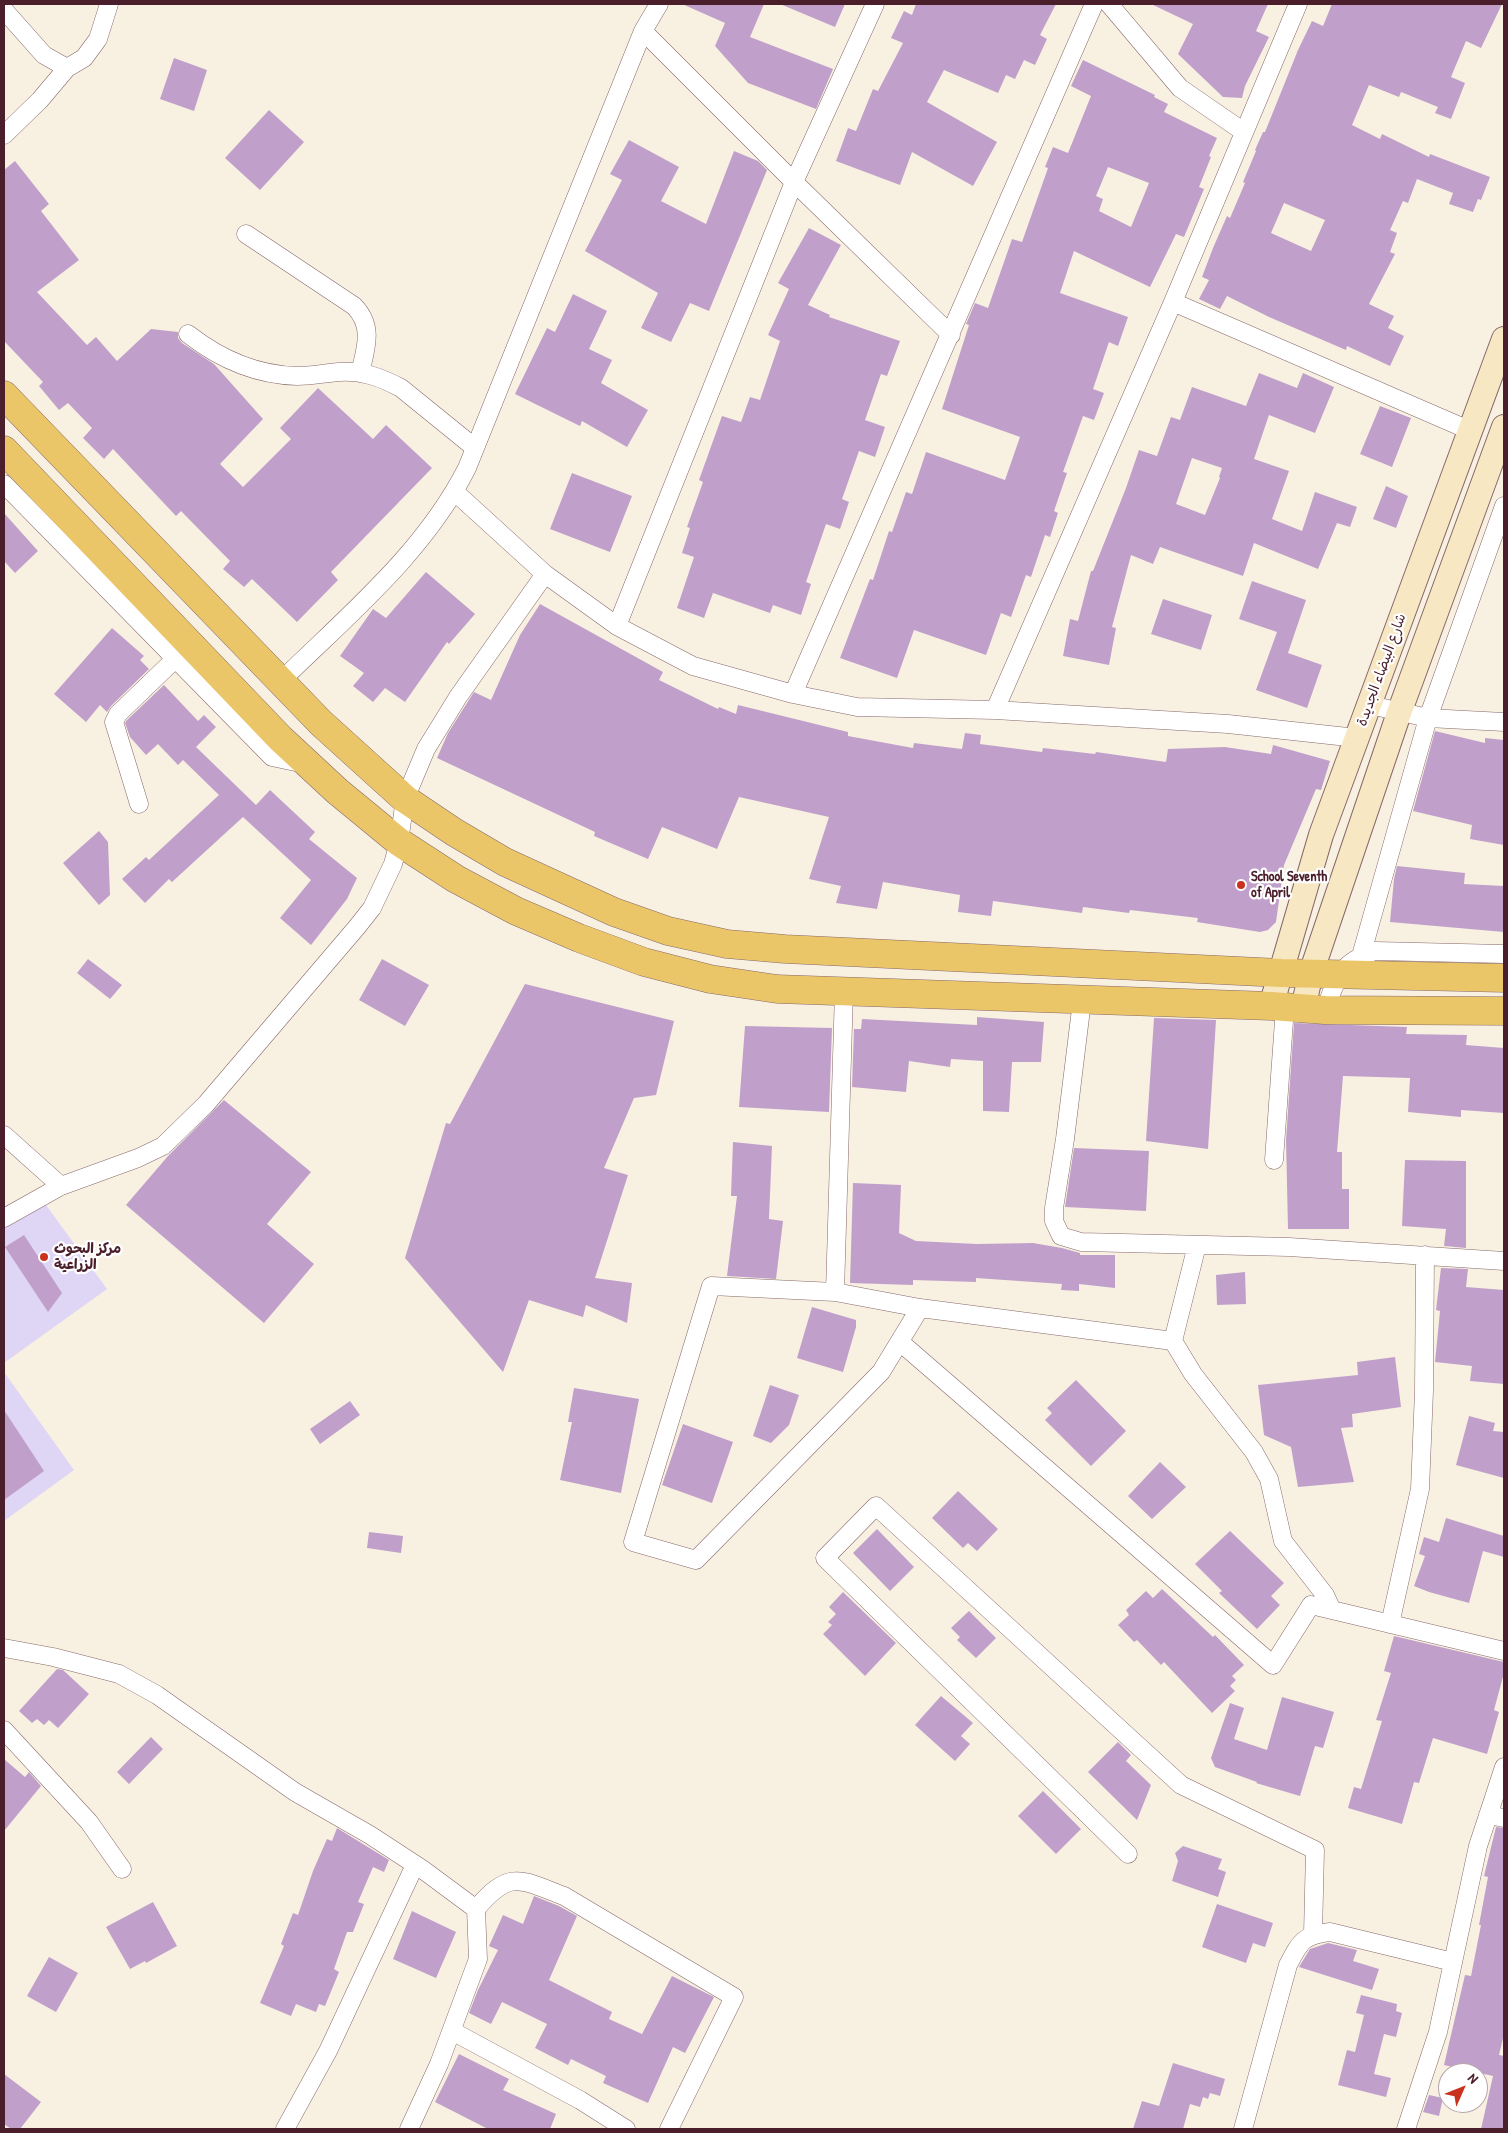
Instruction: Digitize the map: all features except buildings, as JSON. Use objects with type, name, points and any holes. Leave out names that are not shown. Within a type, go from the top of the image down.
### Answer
[{"type":"main road","points":[[4,395],[280,682],[342,743],[405,799],[454,832],[505,862],[614,912],[668,931],[727,944],[785,950],[1281,973],[1504,978]]},
{"type":"main road","points":[[4,450],[307,764],[399,842],[456,879],[516,911],[579,938],[644,962],[710,978],[777,989],[1296,1008],[1504,1011]]},
{"type":"street","points":[[4,135],[40,100],[67,68],[84,58],[98,40],[109,4]]},
{"type":"street","points":[[617,626],[794,182],[875,4]]},
{"type":"street","points":[[792,694],[1094,4]]},
{"type":"street","points":[[1109,4],[1180,88],[1244,132]]},
{"type":"street","points":[[995,710],[1173,302],[1298,4]]},
{"type":"street","points":[[280,682],[393,571],[436,520],[455,492],[475,448],[653,7]]},
{"type":"street","points":[[4,10],[44,55],[67,68]]},
{"type":"street","points":[[643,31],[794,182],[951,334]]},
{"type":"street","points":[[246,234],[354,306],[360,312],[367,326],[368,335],[360,373]]},
{"type":"street","points":[[1173,302],[1471,431]]},
{"type":"street","points":[[188,334],[218,355],[252,369],[298,376],[341,372],[360,373],[388,381],[402,388],[475,448]]},
{"type":"street","name":"شارع البيضاء الجديدة","points":[[1296,1008],[1281,973],[1321,835],[1504,339]]},
{"type":"street","points":[[1274,1160],[1296,1008],[1311,973],[1399,713],[1504,427]]},
{"type":"street","points":[[4,484],[174,660],[272,757],[307,764]]},
{"type":"street","points":[[455,492],[545,574],[617,626],[693,666],[792,694],[857,707],[995,710],[1228,724],[1357,738]]},
{"type":"street","points":[[1361,956],[1428,718],[1498,540],[1504,506]]},
{"type":"street","points":[[4,1218],[61,1186],[138,1158],[163,1146],[206,1104],[372,908],[383,887],[399,842],[405,799],[426,749],[454,704],[545,574]]},
{"type":"street","points":[[139,804],[114,722],[118,714],[174,660]]},
{"type":"street","points":[[1370,705],[1428,718],[1504,722]]},
{"type":"street","points":[[1296,1008],[1338,974],[1348,963],[1361,956],[1382,951],[1504,954]]},
{"type":"street","points":[[836,1292],[844,992]]},
{"type":"street","points":[[1082,1001],[1054,1221],[1062,1236],[1081,1242],[1289,1248],[1504,1261]]},
{"type":"street","points":[[4,1135],[61,1186]]},
{"type":"street","points":[[1196,1245],[1173,1342],[1193,1374],[1258,1459],[1270,1478],[1282,1541],[1324,1595],[1332,1610]]},
{"type":"street","points":[[1390,1624],[1420,1489],[1424,1391],[1425,1255]]},
{"type":"street","points":[[920,1308],[881,1372],[696,1560],[633,1542],[711,1286],[836,1292],[920,1308],[1173,1342]]},
{"type":"street","points":[[900,1342],[1273,1666],[1311,1605],[1504,1651]]},
{"type":"street","points":[[1128,1854],[824,1558],[876,1506],[1181,1785],[1315,1850],[1313,1934]]},
{"type":"street","points":[[4,1648],[53,1657],[119,1674],[157,1695],[295,1792],[370,1835],[415,1865],[476,1910]]},
{"type":"street","points":[[4,1730],[89,1822],[122,1870]]},
{"type":"street","points":[[1406,2129],[1438,2032],[1478,1846],[1496,1817],[1504,1767]]},
{"type":"street","points":[[285,2129],[328,2051],[415,1865]]},
{"type":"street","points":[[410,2129],[452,2031],[478,1959],[476,1910],[491,1892],[502,1884],[514,1880],[534,1884],[564,1896],[734,1997],[669,2129]]},
{"type":"street","points":[[1243,2129],[1288,1965],[1298,1944],[1313,1934],[1330,1932],[1453,1962]]},
{"type":"street","points":[[452,2031],[580,2100],[626,2129]]},
{"type":"shaded area","name":"مركز البحوث الزراعية","points":[[41,1198],[107,1289],[4,1363],[4,1225]]},
{"type":"shaded area","points":[[4,1372],[74,1470],[4,1521]]},
{"type":"place","name":"School Seventh of April","points":[[1241,885]]},
{"type":"place","name":"مركز البحوث الزراعية","points":[[44,1257]]}]
